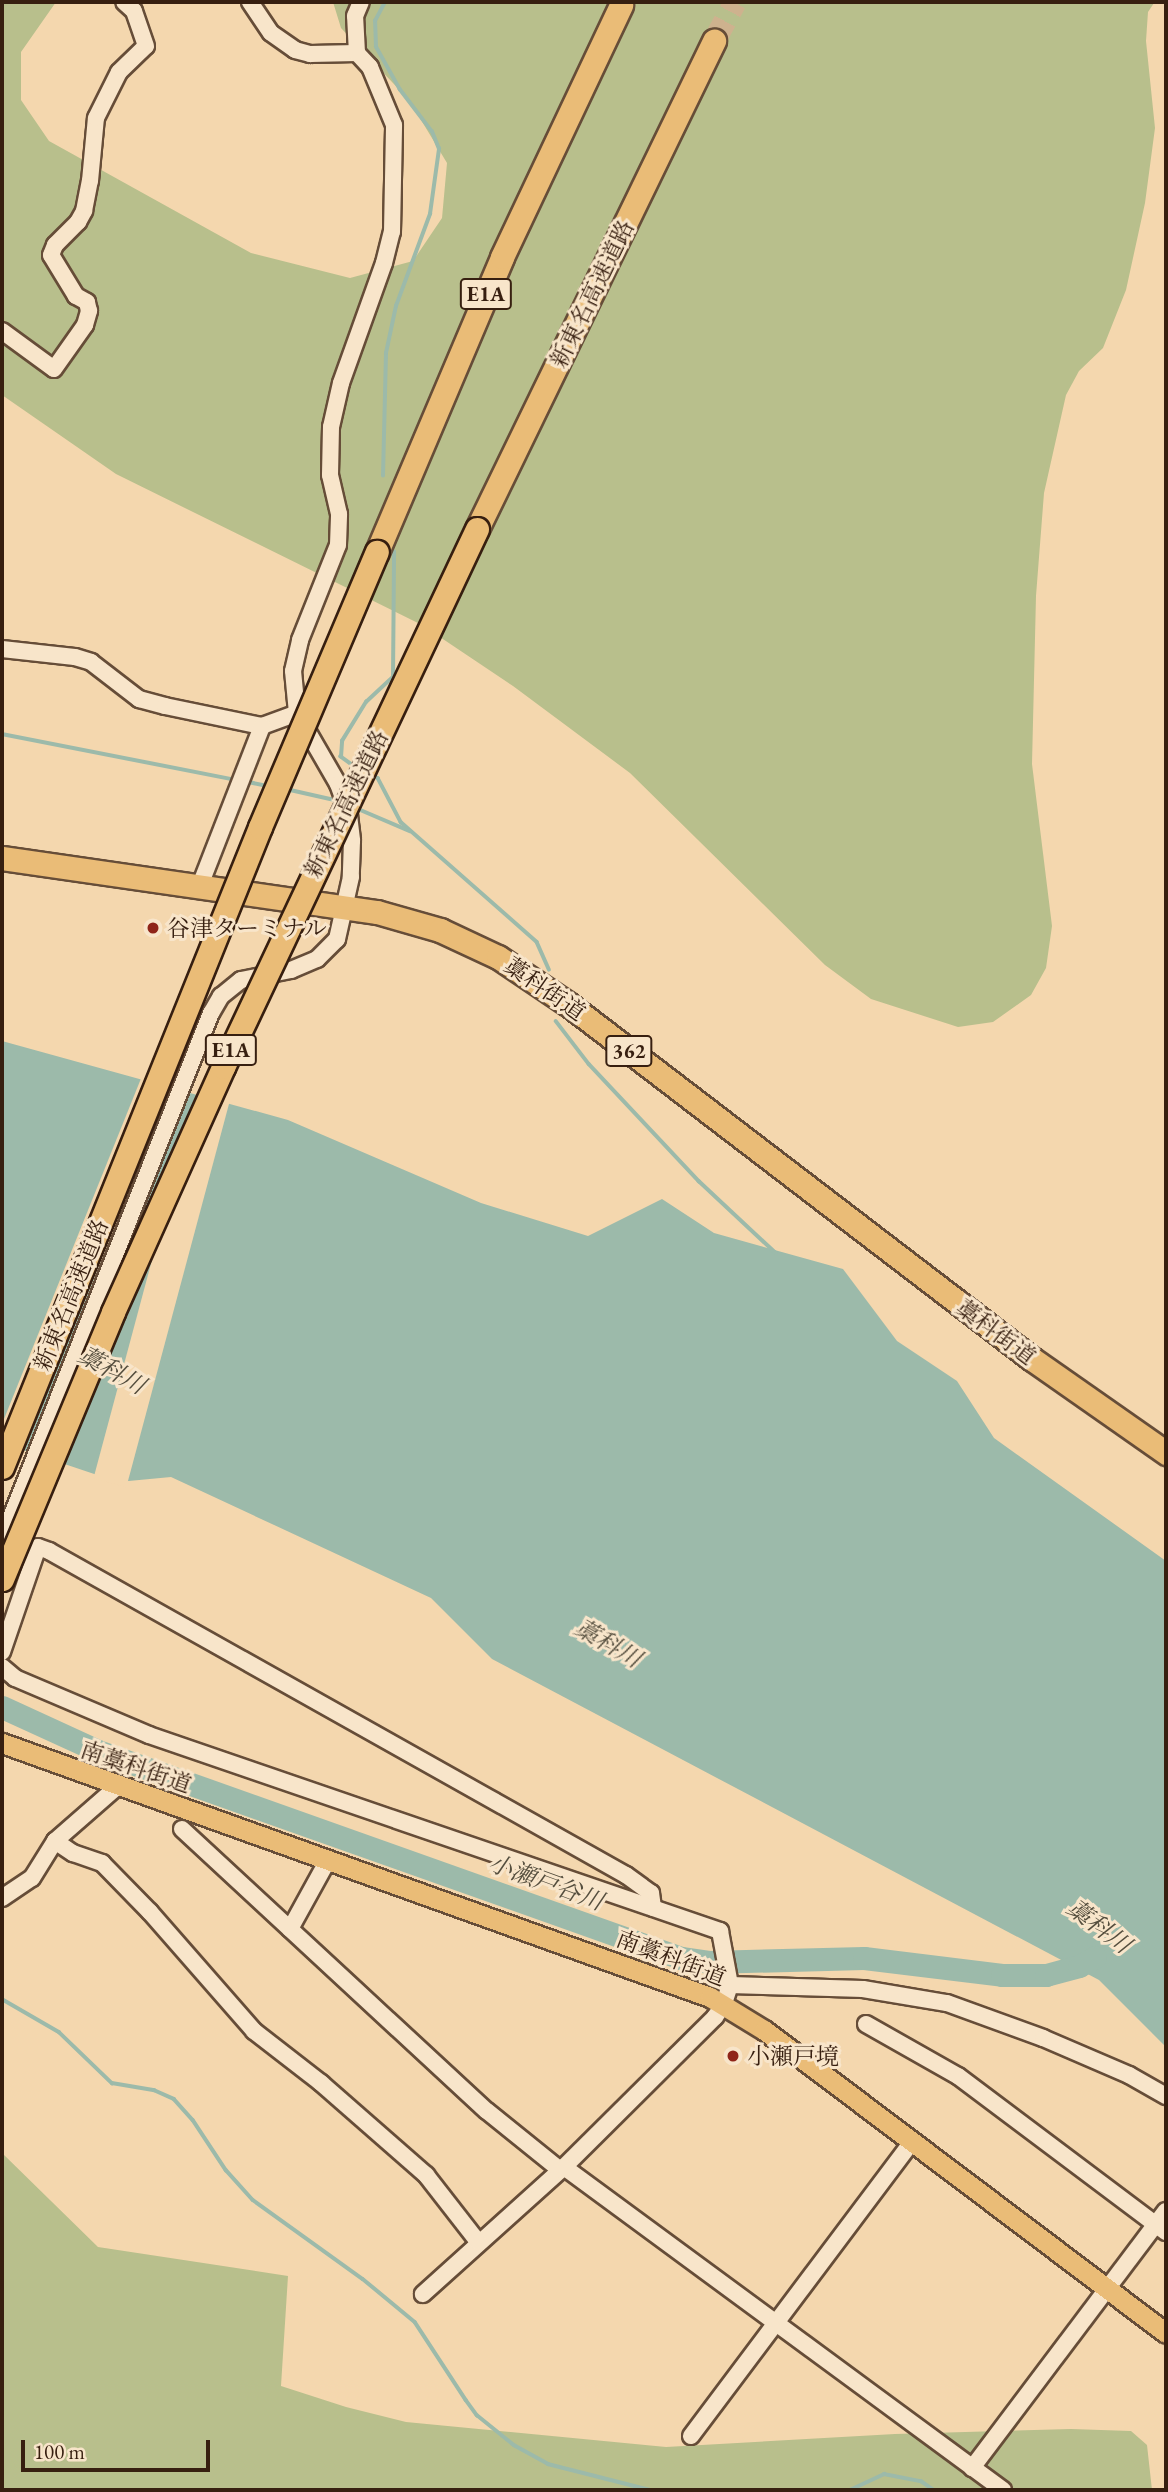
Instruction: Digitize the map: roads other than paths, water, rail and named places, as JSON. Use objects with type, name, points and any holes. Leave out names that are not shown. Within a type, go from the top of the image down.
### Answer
[{"type":"highway","name":"新東名高速道路","points":[[2,1467],[260,827],[497,269],[621,5]]},
{"type":"highway","name":"新東名高速道路","points":[[2,1579],[108,1325],[223,1067],[477,529],[714,41]]},
{"type":"highway","name":"藁科街道","points":[[2,858],[413,920],[498,957],[568,1004],[1032,1359],[1166,1452]]},
{"type":"main road","name":"南藁科街道","points":[[2,1743],[117,1787],[664,1979],[724,2004],[764,2030],[1166,2333]]},
{"type":"street","points":[[2,331],[54,369],[85,325],[89,312],[87,302],[76,296],[51,255],[55,245],[78,222],[83,211],[90,181],[96,118],[119,72],[146,46],[134,11],[124,2]]},
{"type":"street","points":[[250,2],[271,33],[295,50],[310,54],[357,53]]},
{"type":"street","points":[[361,2],[355,16],[357,53],[370,67],[394,125],[392,232],[384,263],[341,383],[331,427],[330,475],[339,514],[338,545],[300,640],[293,671],[297,713],[338,784],[349,815],[351,877],[345,908],[337,939],[317,959],[291,970],[241,980],[221,996],[211,1013],[3,1535],[38,1547],[626,1875],[651,1893],[653,1908]]},
{"type":"street","points":[[2,649],[75,657],[91,662],[139,699],[262,726],[297,713]]},
{"type":"street","points":[[199,888],[262,726]]},
{"type":"street","points":[[2,1652],[38,1547]]},
{"type":"street","points":[[2,1667],[15,1678],[149,1735],[712,1926],[720,1931],[730,1984],[724,2004],[715,2017],[562,2168],[424,2294]]},
{"type":"street","points":[[2,1898],[32,1878],[55,1841],[117,1787]]},
{"type":"street","points":[[182,1829],[487,2111],[1003,2490]]},
{"type":"street","points":[[55,1841],[73,1853],[102,1863],[150,1912],[254,2031],[321,2083],[426,2175],[479,2244]]},
{"type":"street","points":[[289,1929],[328,1860]]},
{"type":"street","points":[[730,1984],[863,1989],[947,2003],[1043,2038],[1129,2075],[1166,2096]]},
{"type":"street","points":[[866,2024],[958,2076],[1163,2222],[1108,2288],[972,2468]]},
{"type":"street","points":[[691,2437],[912,2142]]},
{"type":"water","name":"藁科川","points":[[2,1041],[288,1120],[481,1203],[588,1236],[662,1199],[714,1233],[843,1269],[897,1341],[957,1381],[994,1438],[1166,1561],[1166,2047],[1099,1980],[492,1659],[431,1598],[171,1477],[118,1482],[2,1443]]},
{"type":"waterway","points":[[383,476],[386,353],[396,306],[430,214],[439,149],[432,132],[400,90],[376,47],[375,21],[385,2]]},
{"type":"waterway","points":[[356,768],[341,757],[342,741],[366,702],[393,677],[394,552]]},
{"type":"waterway","points":[[2,734],[237,780]]},
{"type":"waterway","points":[[370,774],[378,778],[401,822],[537,942],[549,969]]},
{"type":"waterway","points":[[244,781],[268,786]]},
{"type":"waterway","points":[[286,789],[339,801]]},
{"type":"waterway","points":[[356,808],[410,831]]},
{"type":"waterway","points":[[556,1021],[589,1064],[699,1181],[776,1253]]},
{"type":"waterway","name":"小瀬戸谷川","points":[[2,1707],[98,1751],[681,1958],[709,1962],[864,1958],[1002,1975],[1046,1975],[1079,1966],[1095,1957]]},
{"type":"waterway","points":[[2,1999],[59,2032],[112,2083],[154,2090],[174,2099],[193,2120],[226,2170],[253,2200],[363,2279],[415,2322],[477,2415],[514,2445],[548,2464],[650,2490]]},
{"type":"waterway","points":[[850,2490],[884,2474],[921,2481],[934,2490]]},
{"type":"tunnel","points":[[714,41],[735,2]]},
{"type":"place","name":"谷津ターミナル","points":[[153,928]]},
{"type":"place","name":"小瀬戸境","points":[[733,2056]]}]
